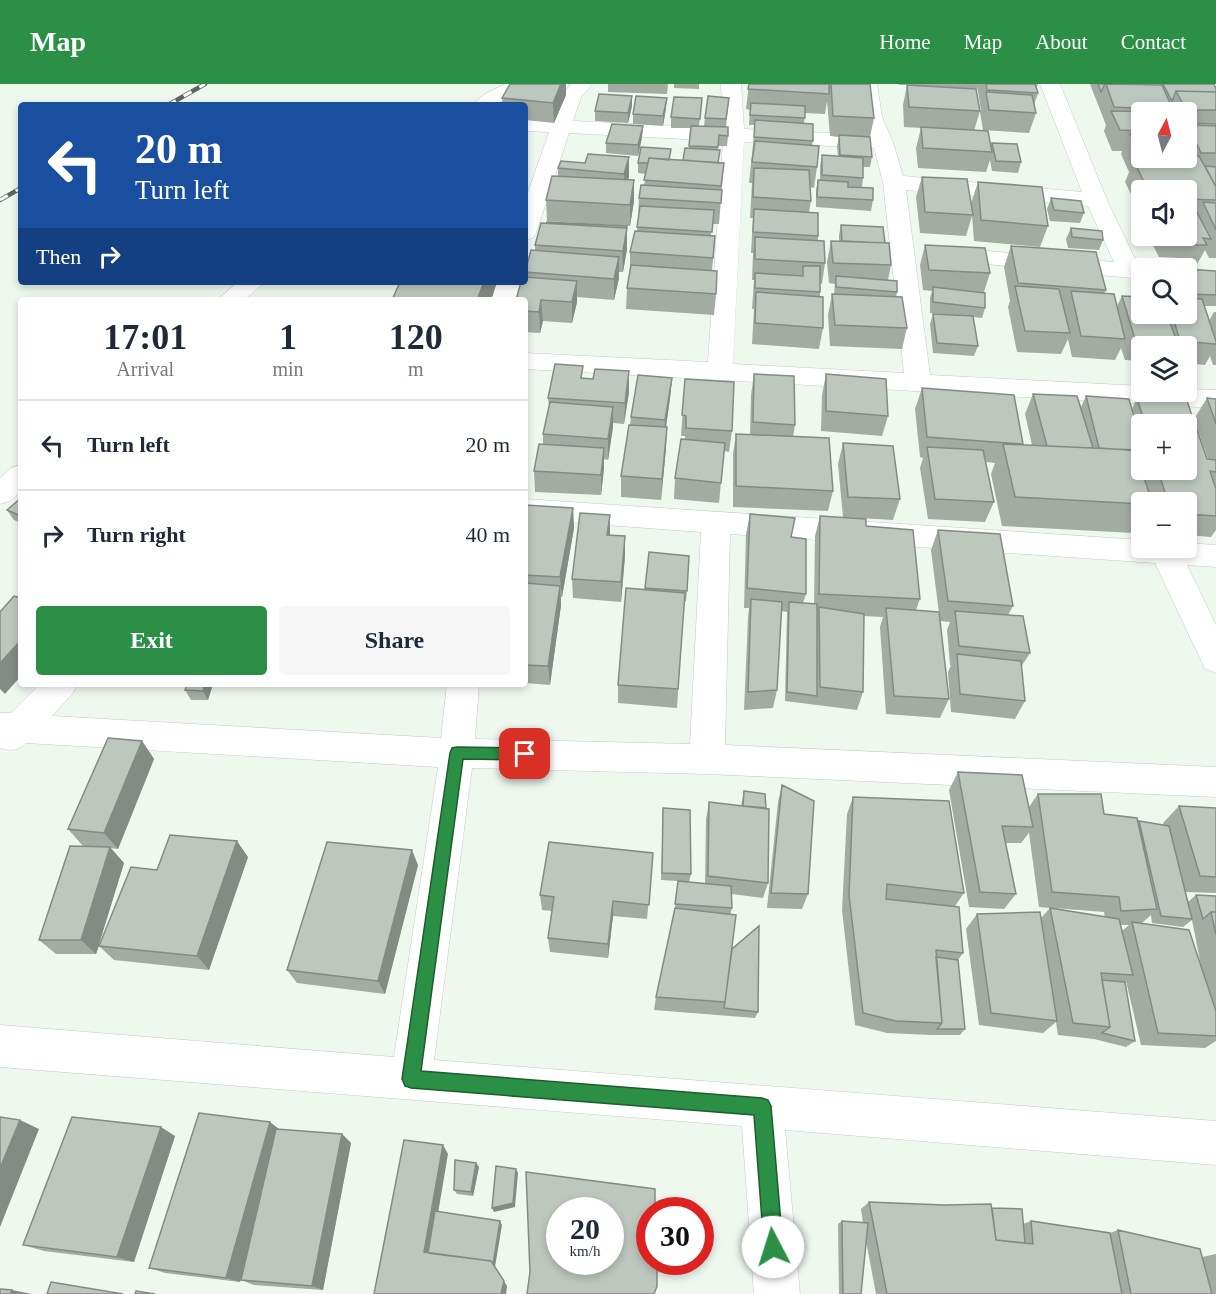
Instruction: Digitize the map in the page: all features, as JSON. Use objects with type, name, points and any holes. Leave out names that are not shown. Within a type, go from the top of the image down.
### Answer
[{"type":"street","points":[[720,370],[734,134],[731,84]]},
{"type":"street","points":[[867,84],[872,117],[883,142],[894,182],[918,383]]},
{"type":"street","points":[[1050,84],[1096,200],[1131,264]]},
{"type":"street","points":[[486,102],[500,90],[516,85],[577,89],[561,126],[528,224]]},
{"type":"street","points":[[528,125],[883,142]]},
{"type":"street","points":[[894,182],[1096,200]]},
{"type":"street","points":[[901,252],[1131,271]]},
{"type":"street","points":[[233,297],[249,285]]},
{"type":"street","points":[[528,361],[1216,399]]},
{"type":"street","points":[[0,494],[18,478]]},
{"type":"street","points":[[528,509],[1131,549]]},
{"type":"street","points":[[707,759],[716,522]]},
{"type":"street","points":[[1197,554],[1216,556]]},
{"type":"street","points":[[1168,558],[1216,660]]},
{"type":"street","points":[[6,734],[58,687]]},
{"type":"street","points":[[411,1079],[457,753],[463,687]]},
{"type":"street","points":[[6,734],[457,753],[707,759],[1216,782]]},
{"type":"street","points":[[0,1046],[1216,1143]]},
{"type":"street","points":[[762,1106],[777,1294]]},
{"type":"building","points":[[510,84],[561,84],[553,103],[502,98]]},
{"type":"building","points":[[749,84],[829,84],[829,94],[748,89]]},
{"type":"building","points":[[831,84],[870,84],[874,118],[833,116]]},
{"type":"building","points":[[986,84],[1035,84],[1038,93],[987,90]]},
{"type":"building","points":[[1098,84],[1105,84],[1101,92]]},
{"type":"building","points":[[1106,84],[1162,85],[1169,102],[1131,102],[1131,108],[1114,107]]},
{"type":"building","points":[[1163,84],[1214,84],[1216,92],[1176,91],[1172,101]]},
{"type":"building","points":[[907,85],[976,89],[980,111],[909,107]]},
{"type":"building","points":[[1176,91],[1216,92],[1216,110],[1197,110],[1197,102],[1182,102]]},
{"type":"building","points":[[986,92],[1032,95],[1036,113],[989,110]]},
{"type":"building","points":[[599,94],[632,96],[628,113],[595,111]]},
{"type":"building","points":[[636,96],[667,98],[663,116],[633,114]]},
{"type":"building","points":[[708,96],[729,98],[726,119],[705,118]]},
{"type":"building","points":[[674,97],[702,98],[700,119],[671,117]]},
{"type":"building","points":[[751,103],[805,106],[805,118],[750,115]]},
{"type":"building","points":[[1111,111],[1131,111],[1131,130],[1120,130]]},
{"type":"building","points":[[755,120],[813,124],[813,141],[754,137]]},
{"type":"building","points":[[1197,123],[1216,124],[1216,126],[1197,125]]},
{"type":"building","points":[[612,124],[643,126],[638,145],[606,143]]},
{"type":"building","points":[[1197,125],[1216,126],[1216,153],[1201,153],[1197,144]]},
{"type":"building","points":[[691,126],[728,127],[728,136],[719,135],[718,147],[689,146]]},
{"type":"building","points":[[921,127],[988,131],[992,152],[923,148]]},
{"type":"building","points":[[839,135],[870,137],[872,157],[840,155]]},
{"type":"building","points":[[755,141],[819,146],[817,167],[752,162]]},
{"type":"building","points":[[992,143],[1017,144],[1021,162],[996,161]]},
{"type":"building","points":[[641,147],[671,149],[669,160],[649,158],[648,163],[638,163]]},
{"type":"building","points":[[685,148],[720,150],[718,163],[683,160]]},
{"type":"building","points":[[588,154],[629,157],[624,174],[558,168],[561,161],[585,163]]},
{"type":"building","points":[[822,155],[863,158],[863,178],[822,175]]},
{"type":"building","points":[[1197,156],[1199,156],[1216,187],[1216,200],[1197,199],[1197,180],[1143,180],[1137,168],[1197,168]]},
{"type":"building","points":[[649,158],[724,163],[721,186],[644,180]]},
{"type":"building","points":[[1205,166],[1216,167],[1216,187]]},
{"type":"building","points":[[754,168],[809,170],[811,201],[753,197]]},
{"type":"building","points":[[552,176],[634,180],[630,205],[546,200]]},
{"type":"building","points":[[922,177],[967,179],[973,215],[925,212]]},
{"type":"building","points":[[818,180],[848,182],[848,187],[873,188],[873,200],[817,197]]},
{"type":"building","points":[[978,182],[1042,187],[1048,226],[981,220]]},
{"type":"building","points":[[641,185],[722,190],[721,203],[639,198]]},
{"type":"building","points":[[1051,198],[1081,201],[1084,213],[1054,210]]},
{"type":"building","points":[[1203,202],[1216,203],[1216,230]]},
{"type":"building","points":[[640,206],[714,210],[712,232],[637,227]]},
{"type":"building","points":[[754,209],[818,213],[818,236],[753,232]]},
{"type":"building","points":[[1197,212],[1211,239],[1203,238],[1207,245],[1197,245]]},
{"type":"building","points":[[547,222],[627,226],[626,228]]},
{"type":"building","points":[[541,223],[627,228],[623,251],[535,245]]},
{"type":"building","points":[[841,225],[883,227],[885,243],[842,241]]},
{"type":"building","points":[[1071,228],[1102,231],[1103,240],[1072,237]]},
{"type":"building","points":[[635,231],[715,236],[713,258],[630,252]]},
{"type":"building","points":[[755,237],[824,241],[825,263],[755,259]]},
{"type":"building","points":[[831,241],[889,243],[891,265],[833,263]]},
{"type":"building","points":[[925,245],[985,248],[990,273],[929,270]]},
{"type":"building","points":[[1011,246],[1096,252],[1106,290],[1018,283]]},
{"type":"building","points":[[531,250],[619,257],[614,279],[528,272]]},
{"type":"building","points":[[631,265],[717,271],[716,294],[627,288]]},
{"type":"building","points":[[803,266],[820,266],[820,292],[755,288],[755,273],[803,276]]},
{"type":"building","points":[[1197,270],[1216,271],[1216,295],[1197,294]]},
{"type":"building","points":[[836,276],[897,281],[897,292],[836,287]]},
{"type":"building","points":[[528,277],[577,281],[572,302],[541,300],[539,312],[528,311],[528,297],[517,297],[520,285],[528,285]]},
{"type":"building","points":[[399,285],[483,285],[478,297],[393,297]]},
{"type":"building","points":[[1015,286],[1059,289],[1070,333],[1025,331]]},
{"type":"building","points":[[933,287],[985,293],[985,308],[933,302]]},
{"type":"building","points":[[1071,291],[1114,294],[1125,339],[1081,336]]},
{"type":"building","points":[[756,292],[823,297],[823,328],[755,323]]},
{"type":"building","points":[[832,294],[902,297],[907,328],[835,325]]},
{"type":"building","points":[[1122,296],[1131,296],[1131,324],[1171,324],[1175,336],[1134,336]]},
{"type":"building","points":[[1197,299],[1202,299],[1216,344],[1197,342],[1197,336],[1179,336],[1175,324],[1197,324]]},
{"type":"building","points":[[933,314],[973,316],[978,346],[937,343]]},
{"type":"building","points":[[555,364],[583,366],[581,378],[593,379],[595,369],[629,371],[625,403],[548,398]]},
{"type":"building","points":[[754,374],[794,376],[795,425],[753,422]]},
{"type":"building","points":[[826,374],[886,379],[888,416],[826,411]]},
{"type":"building","points":[[638,375],[672,378],[665,420],[631,417]]},
{"type":"building","points":[[685,379],[734,382],[732,431],[686,428],[686,416],[682,415]]},
{"type":"building","points":[[922,388],[1014,395],[1023,444],[927,437]]},
{"type":"building","points":[[1033,394],[1077,396],[1093,448],[1047,446]]},
{"type":"building","points":[[1086,396],[1129,399],[1133,414],[1131,414],[1131,450],[1099,448]]},
{"type":"building","points":[[1207,398],[1216,399],[1216,424]]},
{"type":"building","points":[[550,402],[613,407],[608,439],[543,434]]},
{"type":"building","points":[[1138,402],[1187,402],[1191,414],[1142,414]]},
{"type":"building","points":[[629,425],[667,427],[662,479],[621,476]]},
{"type":"building","points":[[1197,430],[1207,459],[1216,460],[1216,472],[1210,471],[1216,489],[1216,516],[1197,515],[1197,492],[1165,492],[1161,480],[1197,480]]},
{"type":"building","points":[[736,434],[829,438],[833,491],[736,486]]},
{"type":"building","points":[[681,439],[725,443],[721,483],[675,478]]},
{"type":"building","points":[[843,443],[893,446],[900,499],[848,497]]},
{"type":"building","points":[[539,444],[604,448],[601,475],[534,471]]},
{"type":"building","points":[[1003,444],[1131,450],[1131,480],[1145,480],[1149,492],[1131,492],[1131,503],[1015,497]]},
{"type":"building","points":[[927,447],[983,450],[994,502],[935,499]]},
{"type":"building","points":[[18,501],[18,515],[7,510]]},
{"type":"building","points":[[528,505],[573,508],[560,577],[528,575]]},
{"type":"building","points":[[580,513],[610,515],[607,535],[625,536],[621,582],[572,579]]},
{"type":"building","points":[[750,514],[795,518],[791,537],[806,539],[806,594],[747,588]]},
{"type":"building","points":[[820,516],[866,519],[866,526],[913,530],[920,599],[819,594]]},
{"type":"building","points":[[938,530],[1000,534],[1013,606],[948,601]]},
{"type":"building","points":[[649,552],[689,556],[687,591],[645,588]]},
{"type":"building","points":[[528,583],[560,586],[548,666],[528,665]]},
{"type":"building","points":[[626,588],[685,593],[678,689],[618,685]]},
{"type":"building","points":[[14,596],[18,597],[18,643],[0,663],[0,612]]},
{"type":"building","points":[[751,599],[782,602],[777,690],[748,692]]},
{"type":"building","points":[[789,602],[817,604],[817,696],[787,692]]},
{"type":"building","points":[[819,607],[864,614],[863,692],[820,687]]},
{"type":"building","points":[[886,608],[939,612],[949,699],[894,696]]},
{"type":"building","points":[[955,611],[1023,616],[1030,653],[959,646]]},
{"type":"building","points":[[957,654],[1021,661],[1025,701],[960,694]]},
{"type":"building","points":[[186,687],[204,687],[203,691],[185,690]]},
{"type":"building","points":[[108,738],[142,741],[104,833],[68,829]]},
{"type":"building","points":[[958,772],[1022,775],[1033,827],[1002,826],[1016,894],[980,892]]},
{"type":"building","points":[[782,785],[814,801],[808,894],[771,893]]},
{"type":"building","points":[[744,791],[765,794],[766,808],[743,806]]},
{"type":"building","points":[[1038,794],[1101,794],[1104,814],[1137,818],[1157,909],[1121,911],[1119,897],[1052,892]]},
{"type":"building","points":[[853,797],[949,801],[964,893],[887,884],[886,899],[959,907],[963,953],[936,950],[942,1023],[896,1021],[863,1013],[849,895]]},
{"type":"building","points":[[709,802],[769,809],[768,883],[708,876]]},
{"type":"building","points":[[1179,806],[1216,808],[1216,877],[1200,876]]},
{"type":"building","points":[[663,808],[690,810],[691,874],[662,873]]},
{"type":"building","points":[[1139,821],[1169,826],[1192,919],[1161,916]]},
{"type":"building","points":[[170,835],[237,841],[197,956],[99,946],[131,867],[157,870]]},
{"type":"building","points":[[327,842],[412,850],[378,981],[287,970]]},
{"type":"building","points":[[549,842],[653,853],[649,905],[613,901],[608,944],[548,938],[554,897],[540,895]]},
{"type":"building","points":[[70,846],[110,847],[81,940],[39,940]]},
{"type":"building","points":[[678,881],[731,886],[732,908],[675,904]]},
{"type":"building","points":[[1196,895],[1216,896],[1216,912],[1211,912],[1203,919]]},
{"type":"building","points":[[675,908],[736,915],[725,1002],[656,997]]},
{"type":"building","points":[[1050,908],[1119,919],[1133,975],[1101,973],[1110,1027],[1073,1023]]},
{"type":"building","points":[[1040,912],[1057,1021],[991,1013],[977,914]]},
{"type":"building","points":[[1211,912],[1216,912],[1216,935]]},
{"type":"building","points":[[1132,922],[1189,930],[1216,1011],[1216,1036],[1158,1033]]},
{"type":"building","points":[[759,926],[758,1012],[724,1008],[732,949]]},
{"type":"building","points":[[936,957],[958,960],[965,1029],[937,1029],[942,1023]]},
{"type":"building","points":[[1102,980],[1125,982],[1135,1041],[1102,1033],[1110,1027]]},
{"type":"building","points":[[199,1113],[270,1122],[226,1278],[149,1268]]},
{"type":"building","points":[[0,1117],[20,1120],[0,1168]]},
{"type":"building","points":[[72,1117],[161,1127],[117,1257],[23,1245]]},
{"type":"building","points":[[276,1129],[342,1134],[312,1286],[241,1280]]},
{"type":"building","points":[[404,1140],[443,1145],[424,1252],[491,1261],[504,1281],[501,1294],[374,1294]]},
{"type":"building","points":[[455,1160],[476,1163],[471,1192],[454,1190]]},
{"type":"building","points":[[496,1166],[516,1169],[513,1203],[492,1208]]},
{"type":"building","points":[[526,1172],[655,1189],[655,1197],[636,1197],[636,1275],[657,1275],[654,1294],[527,1294],[530,1272]]},
{"type":"building","points":[[869,1202],[991,1204],[996,1240],[1033,1244],[1031,1221],[1110,1233],[1122,1294],[887,1294]]},
{"type":"building","points":[[992,1208],[1022,1209],[1025,1243],[996,1240]]},
{"type":"building","points":[[435,1211],[500,1221],[493,1264],[491,1261],[428,1253]]},
{"type":"building","points":[[842,1221],[868,1223],[861,1294],[843,1294]]},
{"type":"building","points":[[1118,1230],[1200,1249],[1212,1294],[1131,1294]]},
{"type":"building","points":[[51,1282],[123,1294],[47,1294]]},
{"type":"building","points":[[0,1289],[12,1290],[10,1294],[0,1294]]},
{"type":"building","points":[[136,1291],[155,1294],[135,1294]]},
{"type":"railway","points":[[173,102],[205,84]]},
{"type":"railway","points":[[0,200],[18,190]]},
{"type":"route","points":[[525,754],[457,753],[411,1079],[762,1106],[773,1247]]}]
